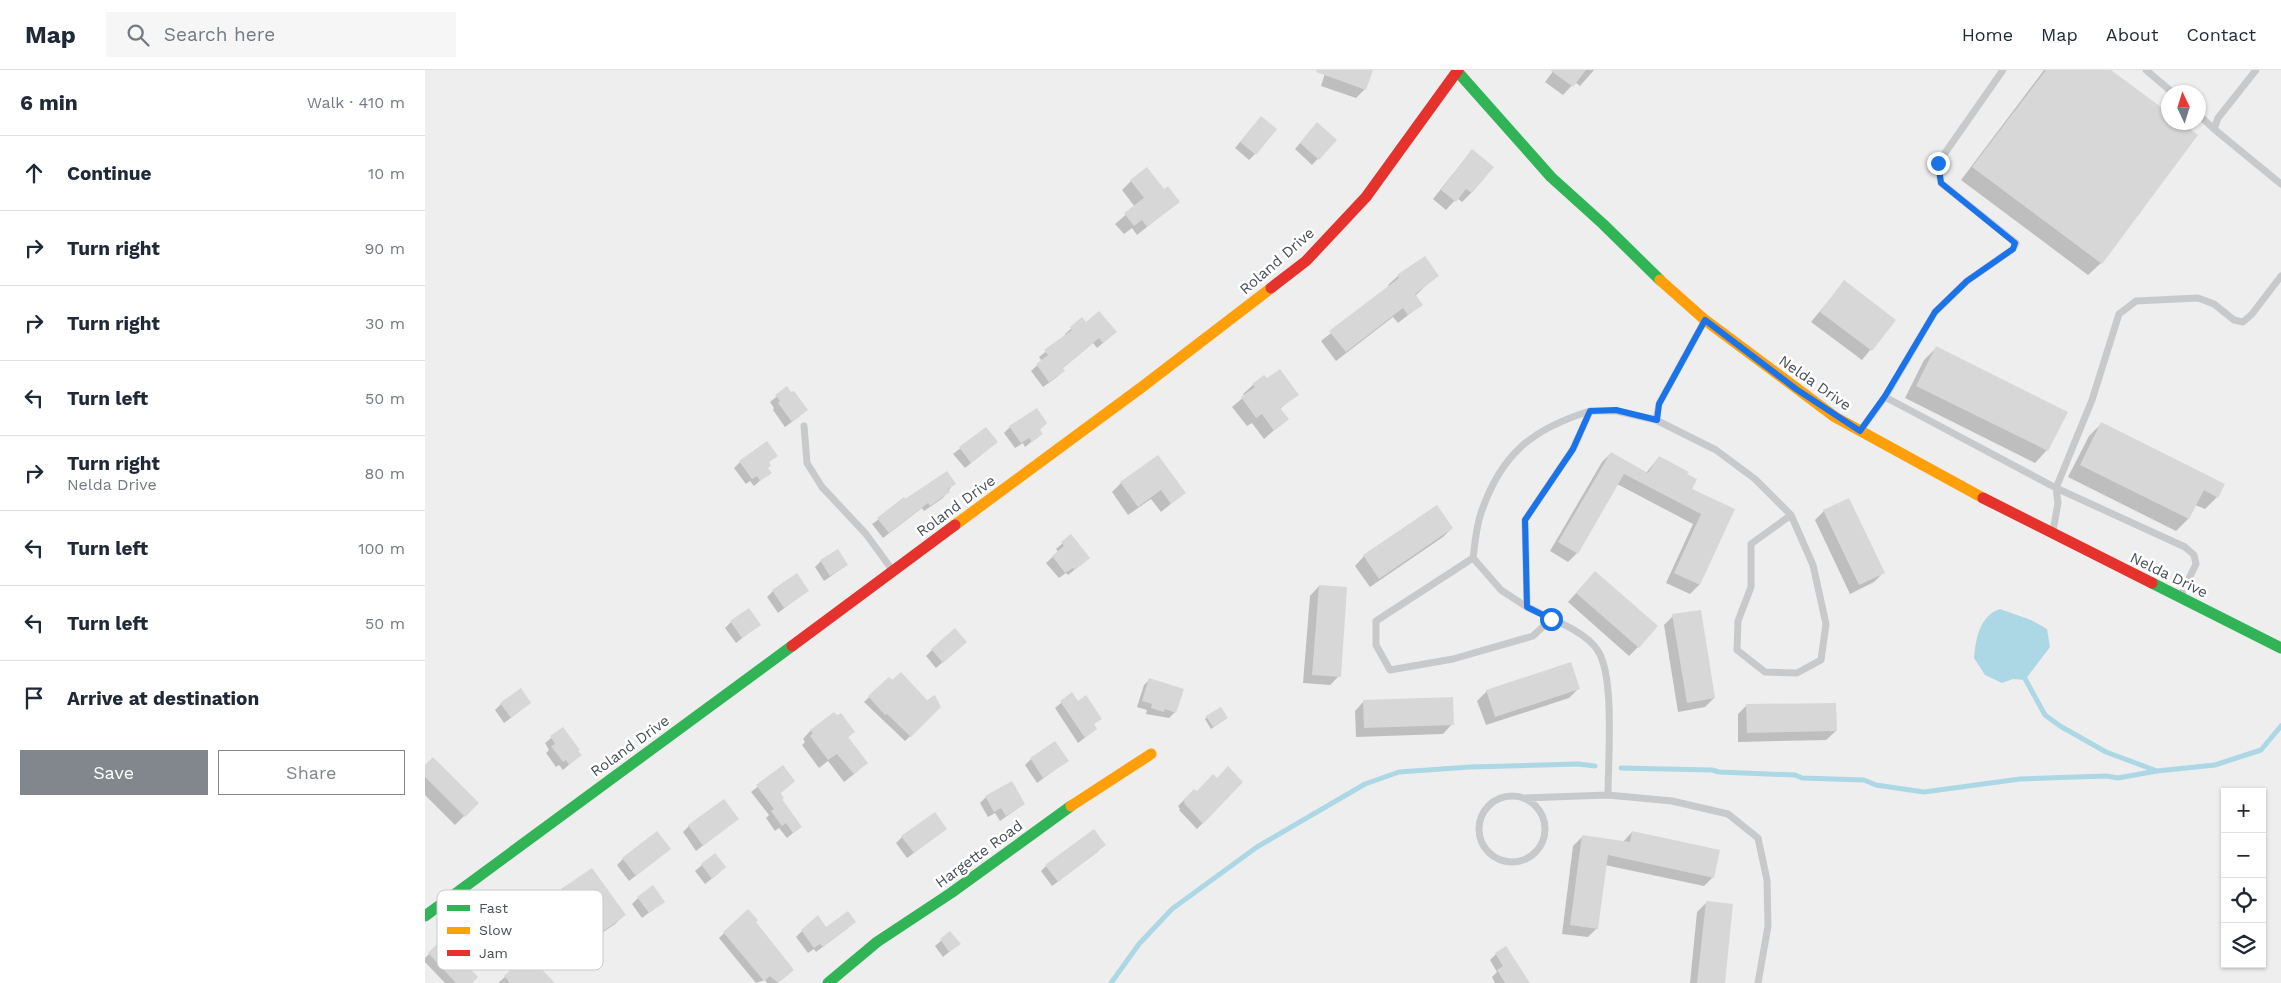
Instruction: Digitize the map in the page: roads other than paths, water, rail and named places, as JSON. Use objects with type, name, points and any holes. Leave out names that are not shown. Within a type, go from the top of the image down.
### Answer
[{"type":"street","name":"Nelda Drive","points":[[1458,71],[1551,177],[1705,320],[1796,389],[1860,431],[1959,486],[2281,648]]},
{"type":"street","name":"Roland Drive","points":[[460,890],[1142,388],[1306,261],[1366,196],[1458,71]]},
{"type":"street","name":"Hargette Road","points":[[828,983],[877,942],[951,893],[1058,815],[1151,754]]},
{"type":"street","name":"Roland Drive","points":[[425,916],[437,907]]},
{"type":"lane","points":[[1860,431],[1885,396],[1935,312],[1967,281],[2013,249],[2015,243],[1941,183],[1938,163],[2003,70]]},
{"type":"lane","points":[[2146,70],[2164,85]]},
{"type":"lane","points":[[2214,129],[2217,118],[2256,70]]},
{"type":"lane","points":[[2206,122],[2281,184]]},
{"type":"lane","points":[[2052,534],[2058,503],[2056,488],[2092,400],[2119,314],[2136,300],[2198,298],[2214,304],[2234,320],[2243,322],[2252,314],[2281,276]]},
{"type":"lane","points":[[1657,420],[1659,404],[1705,320]]},
{"type":"lane","points":[[1885,396],[2056,488],[2185,547],[2194,554],[2196,564],[2180,597]]},
{"type":"lane","points":[[1551,619],[1533,636],[1453,659],[1390,670],[1376,645],[1375,621],[1473,558],[1480,514],[1496,476],[1520,446],[1543,430],[1569,418],[1590,411],[1616,410],[1657,420],[1716,450],[1755,479],[1791,515],[1813,565],[1826,624],[1821,660],[1797,673],[1765,672],[1737,650],[1738,621],[1751,587],[1751,544],[1791,515]]},
{"type":"lane","points":[[1527,607],[1525,520],[1573,449],[1590,411]]},
{"type":"lane","points":[[804,426],[807,463],[822,487],[866,534],[893,571]]},
{"type":"lane","points":[[1473,558],[1501,590],[1527,607],[1580,634],[1598,650],[1607,678],[1608,795]]},
{"type":"lane","points":[[1522,798],[1532,803],[1540,811],[1545,833],[1535,853],[1525,860],[1503,861],[1485,850],[1478,830],[1484,810],[1496,800],[1512,796],[1522,798],[1608,795],[1672,801],[1728,814],[1759,838],[1767,880],[1768,926],[1758,983]]},
{"type":"water","points":[[2000,609],[2031,620],[2047,629],[2050,647],[2025,680],[2013,679],[2002,683],[1985,675],[1974,658],[1976,643],[1983,623],[1993,612]]},
{"type":"waterway","points":[[2023,675],[2045,715],[2060,726],[2106,752],[2157,771]]},
{"type":"waterway","points":[[1621,768],[1712,770],[1719,772],[1795,775],[1802,778],[1864,780],[1876,785],[1924,792],[2020,779],[2106,776],[2118,778],[2157,771],[2215,765],[2261,750],[2281,726]]},
{"type":"waterway","points":[[1111,983],[1139,944],[1172,909],[1257,847],[1365,784],[1399,772],[1470,767],[1578,764],[1595,766]]}]
